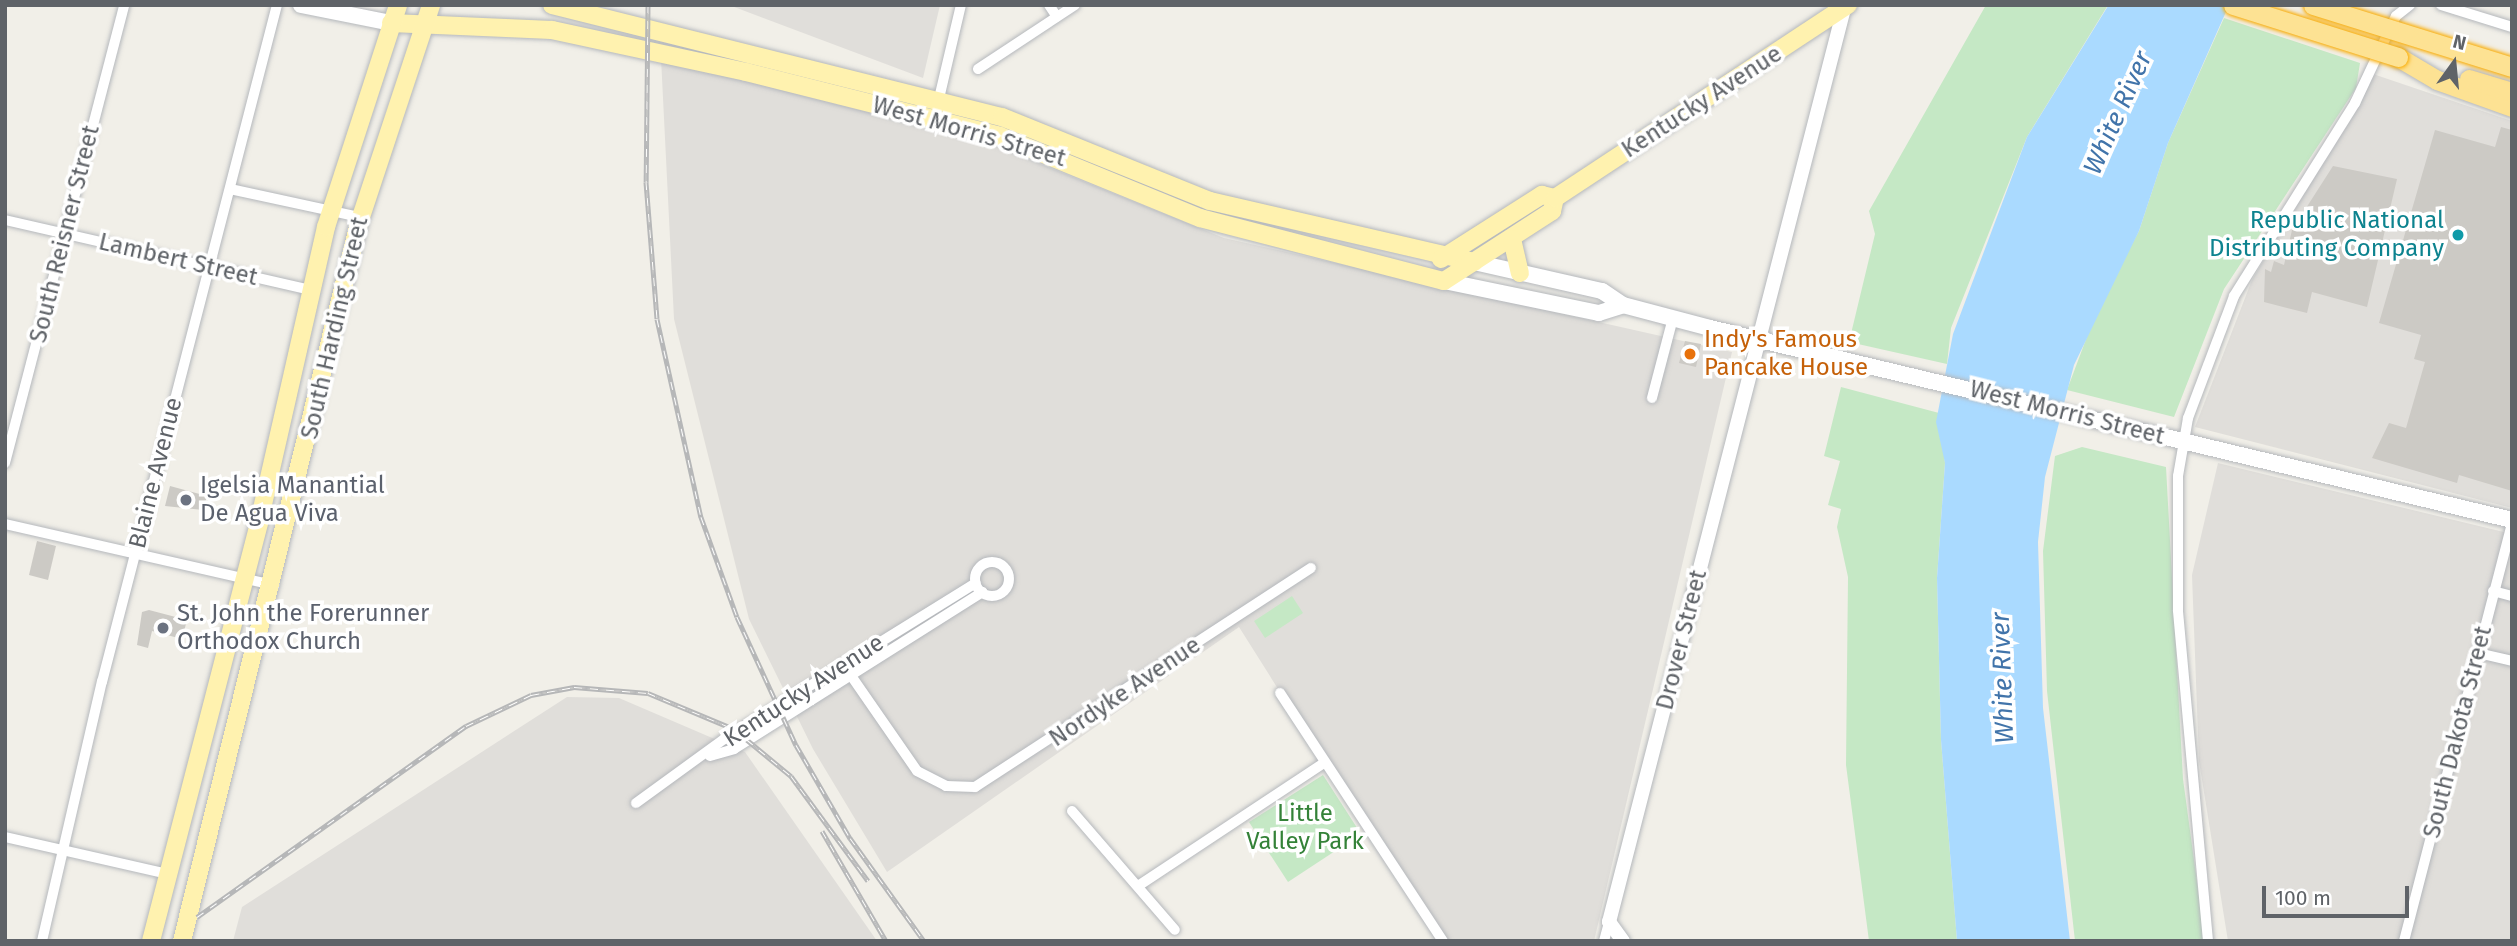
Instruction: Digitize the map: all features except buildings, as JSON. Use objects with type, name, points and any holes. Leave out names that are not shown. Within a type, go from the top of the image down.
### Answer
[{"type":"highway","points":[[2233,5],[2512,92]]},
{"type":"highway","points":[[2315,5],[2512,54]]},
{"type":"highway","points":[[2315,5],[2512,67]]},
{"type":"highway","points":[[2398,57],[2437,80],[2512,107]]},
{"type":"main road","name":"West Morris Street","points":[[300,5],[391,23],[587,36],[934,120],[1045,151],[1228,227],[1413,274],[1599,313],[1623,305]]},
{"type":"main road","name":"South Harding Street","points":[[151,941],[245,579],[310,290],[331,209],[398,5]]},
{"type":"main road","name":"South Harding Street","points":[[182,941],[274,585],[360,217],[431,5]]},
{"type":"main road","name":"West Morris Street","points":[[552,5],[939,101],[1044,131],[1250,211],[1602,291],[1623,305],[1673,318],[2512,522]]},
{"type":"main road","name":"Kentucky Avenue","points":[[1444,281],[1552,211],[1555,198],[1846,6]]},
{"type":"main road","points":[[1045,151],[1071,150],[1120,172],[1134,168]]},
{"type":"main road","points":[[1144,194],[1163,191],[1222,212],[1250,211]]},
{"type":"main road","name":"Kentucky Avenue","points":[[1413,274],[1542,195],[1555,198]]},
{"type":"main road","points":[[1512,239],[1520,273]]},
{"type":"street","name":"South Reisner Street","points":[[5,463],[124,5]]},
{"type":"street","name":"Blaine Avenue","points":[[42,941],[135,553],[277,5]]},
{"type":"street","points":[[934,120],[961,5]]},
{"type":"street","points":[[1049,5],[1057,17]]},
{"type":"street","points":[[978,69],[1075,5]]},
{"type":"street","points":[[2208,941],[2178,610],[2175,439],[2234,296],[2355,103],[2396,16],[2410,5]]},
{"type":"street","points":[[2441,5],[2512,27]]},
{"type":"street","name":"Drover Street","points":[[1604,941],[1846,6]]},
{"type":"street","points":[[230,189],[360,217]]},
{"type":"street","name":"Lambert Street","points":[[5,220],[310,290]]},
{"type":"street","points":[[1651,398],[1673,318]]},
{"type":"street","name":"South Dakota Street","points":[[2404,941],[2512,522]]},
{"type":"street","points":[[5,524],[274,585]]},
{"type":"street","name":"Nordyke Avenue","points":[[846,668],[909,762],[931,780],[957,788],[992,781],[1311,568]]},
{"type":"street","name":"Kentucky Avenue","points":[[636,803],[707,757],[724,739],[979,587]]},
{"type":"street","points":[[2493,592],[2512,596]]},
{"type":"street","points":[[2478,653],[2512,661]]},
{"type":"street","points":[[1280,693],[1443,941]]},
{"type":"street","points":[[1138,886],[1325,762]]},
{"type":"street","points":[[1072,811],[1175,930]]},
{"type":"street","points":[[5,837],[168,874]]},
{"type":"street","points":[[1609,922],[1623,941]]},
{"type":"shaded area","points":[[729,5],[940,5],[923,78]]},
{"type":"shaded area","points":[[661,58],[971,136],[1224,238],[1732,352],[1594,941],[1437,941],[1239,627],[887,872],[813,749],[749,619],[674,319]]},
{"type":"shaded area","points":[[2373,74],[2512,121],[2512,508],[2195,427],[2252,280]]},
{"type":"shaded area","points":[[2218,463],[2512,534],[2512,941],[2228,941],[2199,761],[2192,575]]},
{"type":"shaded area","points":[[567,697],[619,698],[745,752],[877,941],[233,941],[242,907]]},
{"type":"green space","points":[[1986,5],[2108,5],[2027,137],[1951,328],[1947,364],[1849,342],[1875,234],[1869,211]]},
{"type":"green space","points":[[2224,18],[2360,63],[2356,88],[2224,289],[2174,417],[2067,390],[2097,310],[2139,231],[2168,143]]},
{"type":"green space","points":[[1841,387],[1939,413],[1945,463],[1937,578],[1941,740],[1957,941],[1869,941],[1846,765],[1848,577],[1837,527],[1841,509],[1828,505],[1840,461],[1824,456]]},
{"type":"green space","points":[[2082,447],[2166,467],[2183,779],[2205,941],[2075,941],[2047,691],[2043,551],[2055,456]]},
{"type":"green space","points":[[1292,596],[1303,613],[1265,638],[1254,621]]},
{"type":"green space","name":"Little Valley Park","points":[[1323,775],[1361,834],[1288,882],[1249,822]]},
{"type":"water","name":"White River","points":[[2229,5],[2168,143],[2139,231],[2074,365],[2045,477],[2038,542],[2043,708],[2070,941],[1957,941],[1941,740],[1937,578],[1945,463],[1936,422],[1953,334],[2027,137],[2108,6]]},
{"type":"railway","points":[[648,5],[646,182],[657,319],[701,517],[737,617],[796,745],[850,838],[924,941]]},
{"type":"railway","points":[[197,917],[466,726],[531,695],[574,687],[648,693],[734,729],[791,776],[868,881]]},
{"type":"railway","points":[[822,831],[886,941]]},
{"type":"place","name":"Republic National Distributing Company","points":[[2458,235]]},
{"type":"place","name":"Indy's Famous Pancake House","points":[[1690,354]]},
{"type":"place","name":"Igelsia Manantial De Agua Viva","points":[[186,500]]},
{"type":"place","name":"St. John the Forerunner Orthodox Church","points":[[163,628]]}]
